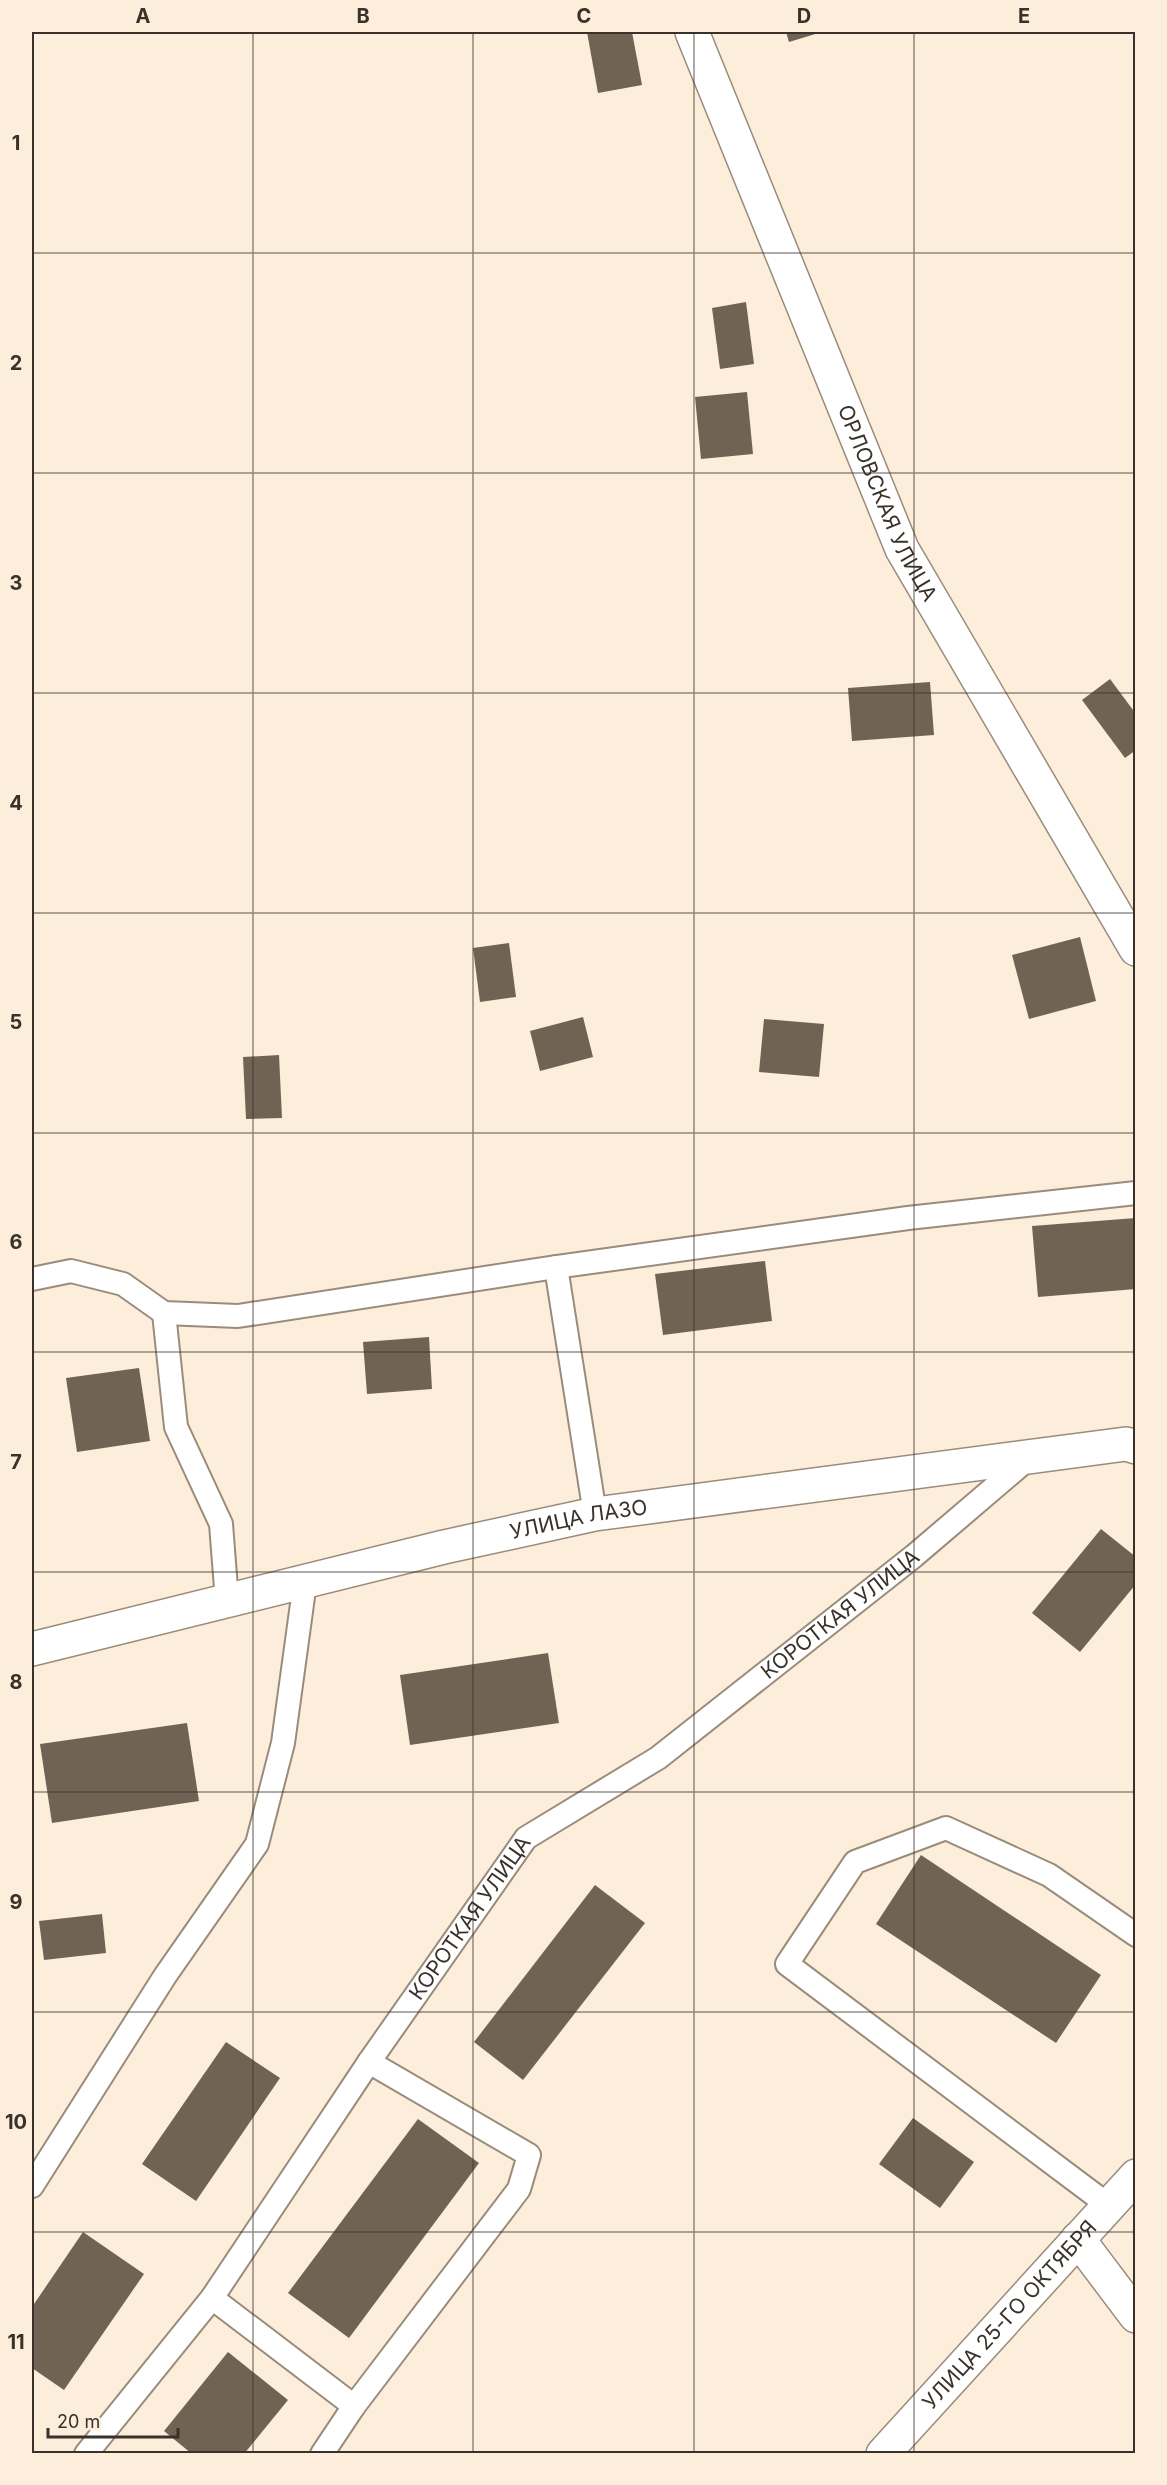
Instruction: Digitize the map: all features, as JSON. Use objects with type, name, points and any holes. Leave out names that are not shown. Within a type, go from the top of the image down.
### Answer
[{"type":"street","name":"ОРЛОВСКАЯ УЛИЦА","points":[[692,32],[902,549],[1136,949]]},
{"type":"street","name":"УЛИЦА ЛАЗО","points":[[32,1649],[444,1547],[595,1514],[1126,1444],[1136,1447]]},
{"type":"street","name":"УЛИЦА 25-ГО ОКТЯБРЯ","points":[[883,2454],[1136,2176]]},
{"type":"street","points":[[1078,2239],[1136,2316]]},
{"type":"lane","points":[[32,1279],[71,1271],[123,1284],[164,1312],[238,1316],[556,1267],[908,1218],[1136,1193]]},
{"type":"lane","points":[[556,1267],[595,1514]]},
{"type":"lane","points":[[164,1312],[176,1427],[221,1524],[227,1601]]},
{"type":"lane","name":"КОРОТКАЯ УЛИЦА","points":[[86,2454],[212,2298],[369,2062],[526,1838],[658,1758],[914,1556],[1030,1458]]},
{"type":"lane","points":[[32,2186],[165,1976],[257,1844],[283,1743],[304,1582]]},
{"type":"lane","points":[[1108,2205],[787,1964],[855,1862],[946,1828],[1049,1875],[1136,1935]]},
{"type":"lane","points":[[322,2454],[354,2406],[519,2189],[529,2155],[369,2062]]},
{"type":"lane","points":[[212,2298],[354,2406]]},
{"type":"building","points":[[587,32],[632,32],[642,85],[598,93]]},
{"type":"building","points":[[786,32],[822,32],[789,42]]},
{"type":"building","points":[[746,302],[754,364],[720,369],[712,308]]},
{"type":"building","points":[[747,392],[753,454],[701,459],[695,397]]},
{"type":"building","points":[[1110,679],[1136,714],[1136,750],[1125,758],[1082,700]]},
{"type":"building","points":[[930,682],[934,735],[852,741],[848,688]]},
{"type":"building","points":[[1080,937],[1096,1001],[1029,1019],[1012,955]]},
{"type":"building","points":[[509,943],[516,997],[480,1002],[473,948]]},
{"type":"building","points":[[583,1017],[593,1057],[540,1071],[530,1031]]},
{"type":"building","points":[[764,1019],[824,1024],[819,1077],[759,1072]]},
{"type":"building","points":[[279,1055],[282,1118],[246,1119],[243,1057]]},
{"type":"building","points":[[1136,1218],[1136,1289],[1038,1297],[1032,1226]]},
{"type":"building","points":[[765,1261],[772,1321],[663,1335],[655,1274]]},
{"type":"building","points":[[429,1337],[432,1389],[367,1394],[363,1342]]},
{"type":"building","points":[[139,1368],[150,1441],[77,1452],[66,1378]]},
{"type":"building","points":[[1101,1529],[1136,1557],[1136,1584],[1080,1652],[1032,1613]]},
{"type":"building","points":[[548,1653],[559,1723],[410,1745],[400,1675]]},
{"type":"building","points":[[187,1723],[199,1801],[52,1823],[40,1744]]},
{"type":"building","points":[[921,1855],[1101,1975],[1056,2043],[876,1924]]},
{"type":"building","points":[[595,1885],[645,1923],[523,2080],[474,2042]]},
{"type":"building","points":[[102,1914],[106,1953],[44,1960],[39,1921]]},
{"type":"building","points":[[226,2042],[280,2078],[196,2201],[142,2164]]},
{"type":"building","points":[[913,2118],[974,2162],[940,2208],[879,2164]]},
{"type":"building","points":[[418,2119],[479,2163],[349,2338],[288,2293]]},
{"type":"building","points":[[83,2232],[144,2274],[64,2390],[32,2368],[32,2307]]},
{"type":"building","points":[[228,2352],[288,2400],[244,2454],[192,2454],[164,2431]]}]
